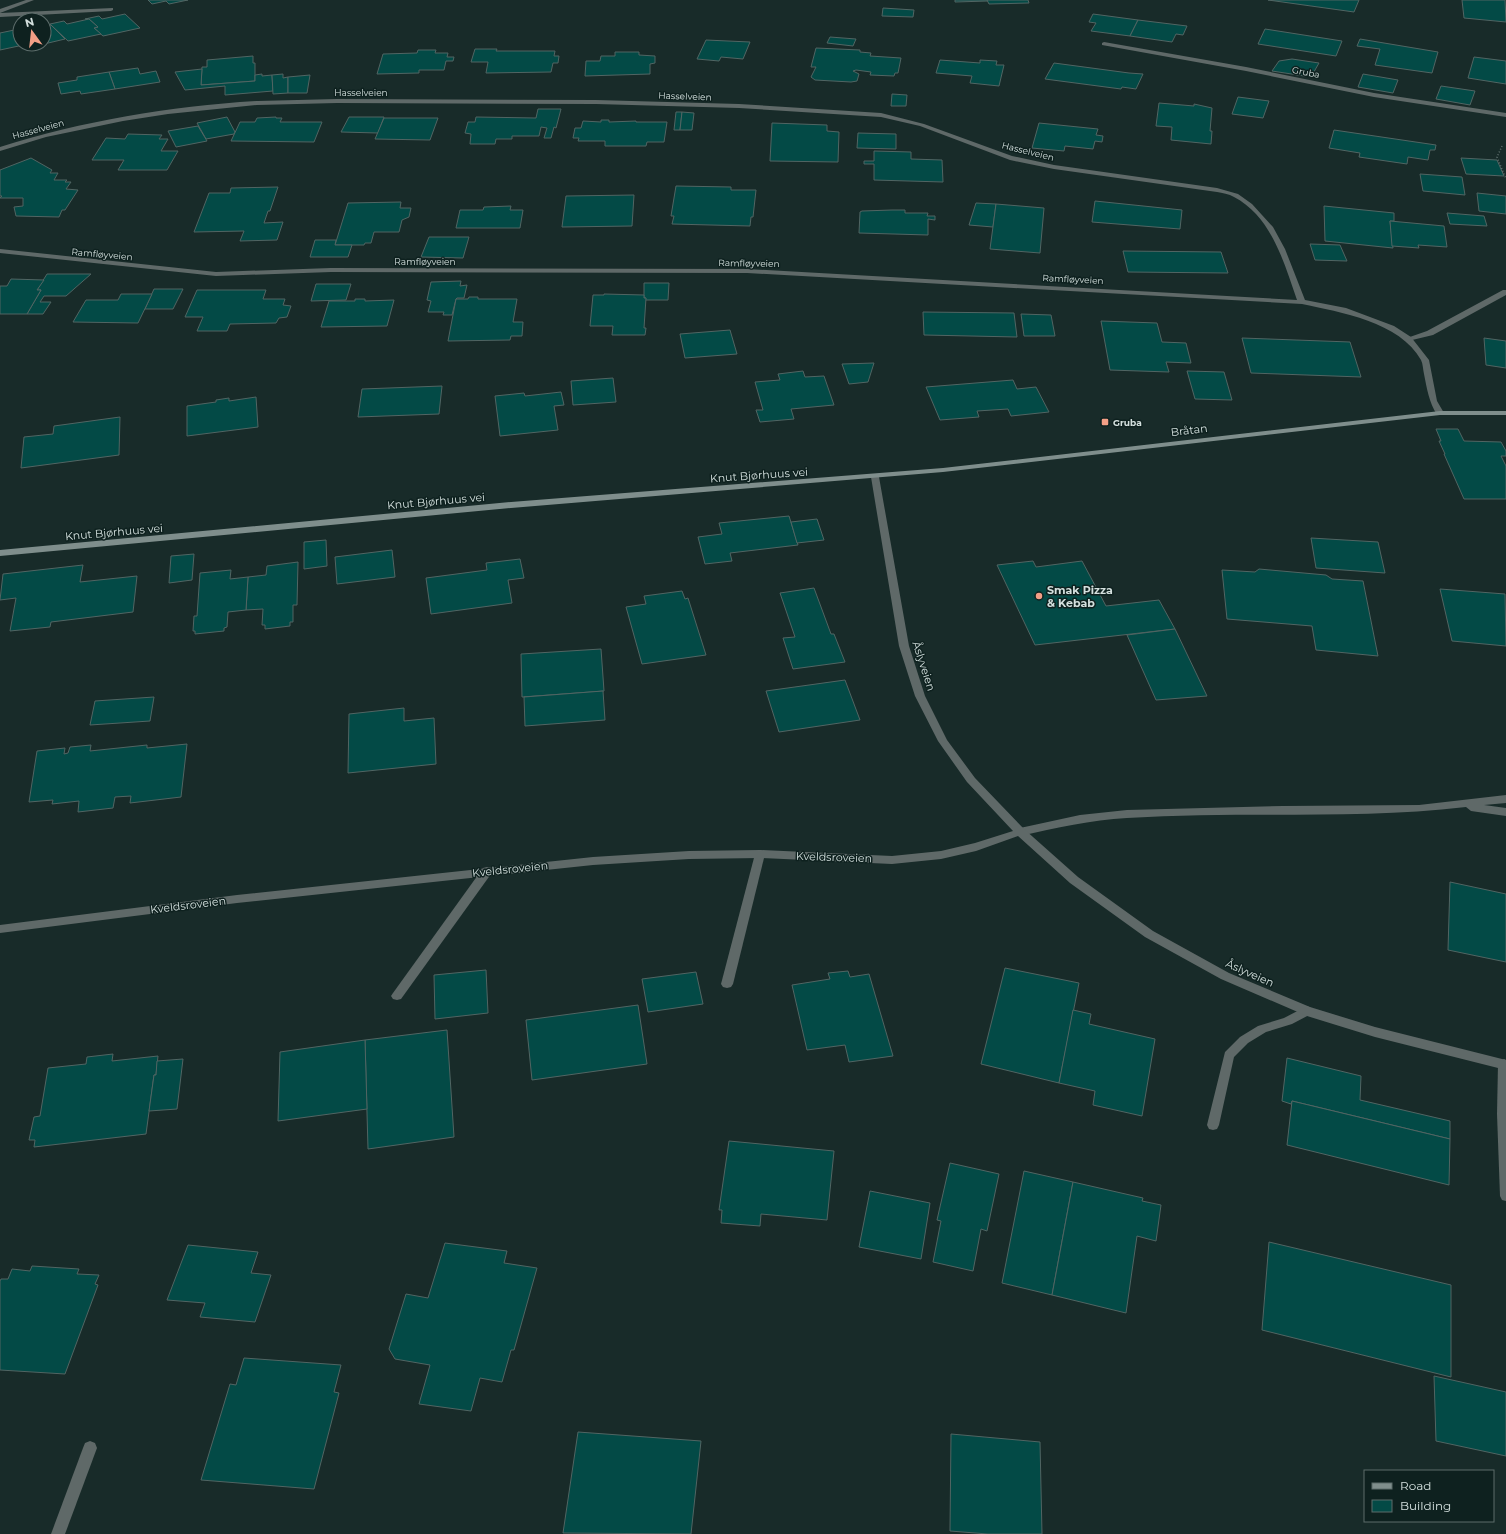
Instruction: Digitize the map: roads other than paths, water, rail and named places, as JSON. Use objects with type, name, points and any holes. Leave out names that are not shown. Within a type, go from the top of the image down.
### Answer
[{"type":"main road","name":"Bråtan","points":[[875,477],[1362,421],[1440,414],[1506,413]]},
{"type":"main road","name":"Knut Bjørhuus vei","points":[[0,553],[511,505],[875,477]]},
{"type":"street","points":[[0,10],[31,0]]},
{"type":"street","points":[[0,15],[111,9]]},
{"type":"street","name":"Gruba","points":[[1104,44],[1246,69],[1374,95],[1506,115]]},
{"type":"street","name":"Hasselveien","points":[[0,149],[45,135],[123,118],[257,103],[337,101],[596,102],[836,111],[881,115],[922,125],[1010,158],[1076,170],[1217,190],[1236,195],[1250,205],[1271,228],[1282,249],[1302,302]]},
{"type":"street","name":"Ramfløyveien","points":[[0,251],[8,254],[216,274],[331,270],[746,271],[824,274],[1302,302],[1344,310],[1391,328],[1408,339],[1425,360],[1433,401],[1440,414]]},
{"type":"street","points":[[1408,339],[1430,333],[1506,292]]},
{"type":"street","name":"Åslyveien","points":[[875,477],[904,646],[920,696],[943,741],[971,780],[1020,832],[1074,880],[1149,934],[1225,976],[1307,1011],[1375,1032],[1505,1065]]},
{"type":"street","points":[[1020,832],[1080,819],[1127,814],[1283,810],[1419,809],[1506,799]]},
{"type":"street","points":[[1459,805],[1506,812]]},
{"type":"street","name":"Kveldsroveien","points":[[0,929],[236,899],[593,860],[689,855],[760,854],[892,860],[941,855],[969,849],[1020,832]]},
{"type":"street","points":[[727,984],[760,854]]},
{"type":"street","points":[[397,996],[487,871]]},
{"type":"street","points":[[1213,1125],[1229,1055],[1244,1040],[1262,1029],[1288,1021],[1307,1011]]},
{"type":"street","points":[[1505,1065],[1502,1114],[1506,1196]]},
{"type":"street","points":[[58,1534],[90,1448]]},
{"type":"place","name":"Gruba","points":[[1105,422]]},
{"type":"place","name":"Smak Pizza & Kebab","points":[[1039,596]]}]
